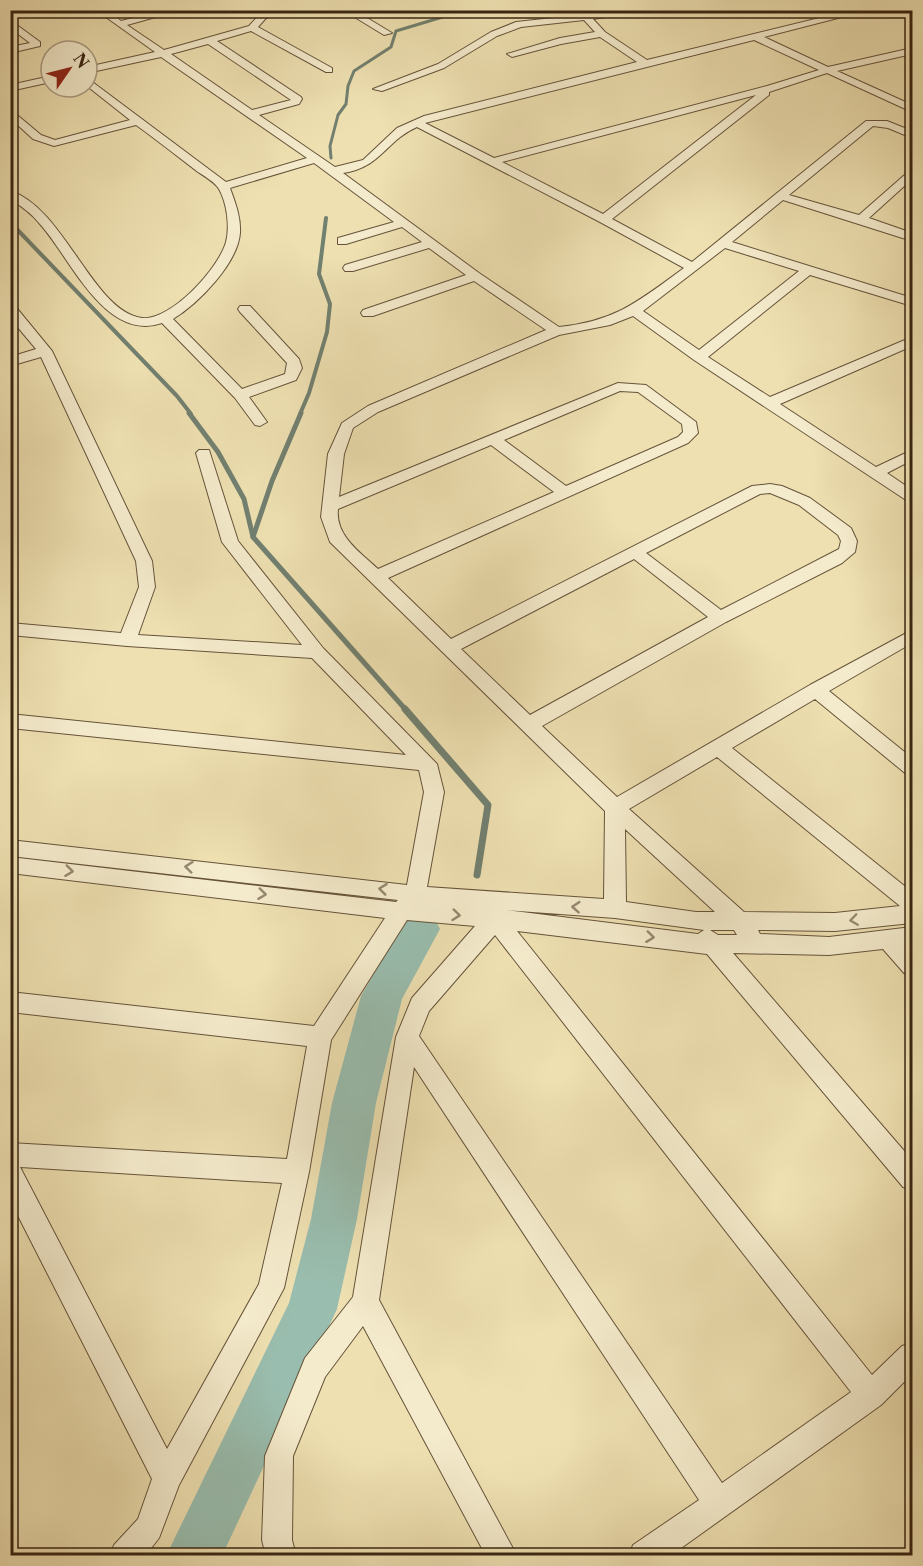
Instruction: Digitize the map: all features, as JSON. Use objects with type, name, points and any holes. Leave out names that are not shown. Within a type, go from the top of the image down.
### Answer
[{"type":"street","points":[[100,10],[333,171],[475,276],[556,331]]},
{"type":"street","points":[[119,24],[177,10]]},
{"type":"street","points":[[99,67],[161,54],[252,28],[263,16],[281,10]]},
{"type":"street","points":[[347,10],[387,33]]},
{"type":"street","points":[[378,89],[441,66],[494,34],[519,24],[585,14],[642,10]]},
{"type":"street","points":[[333,171],[352,168],[367,162],[401,130],[417,123],[645,63],[865,10]]},
{"type":"street","points":[[585,14],[602,34],[645,63]]},
{"type":"street","points":[[10,23],[40,46],[10,50]]},
{"type":"street","points":[[252,28],[329,70]]},
{"type":"street","points":[[512,54],[560,40],[602,34]]},
{"type":"street","points":[[754,36],[912,109]]},
{"type":"street","points":[[208,40],[297,99],[250,114]]},
{"type":"street","points":[[491,162],[771,88],[827,70],[912,51]]},
{"type":"street","points":[[10,88],[39,82]]},
{"type":"street","points":[[604,219],[771,88]]},
{"type":"street","points":[[10,194],[30,206],[50,226],[84,275],[113,308],[135,321],[150,322],[165,318],[184,306],[203,289],[230,249],[235,223],[224,186],[99,90]]},
{"type":"street","points":[[10,112],[37,137],[54,143],[138,121]]},
{"type":"street","points":[[754,943],[740,922],[615,808],[336,538],[329,517],[336,454],[348,426],[373,409],[556,331],[596,324],[634,311],[693,268],[870,123],[881,122],[896,126],[912,135]]},
{"type":"street","points":[[417,123],[604,219],[693,268]]},
{"type":"street","points":[[224,186],[315,159]]},
{"type":"street","points":[[861,219],[912,174]]},
{"type":"street","points":[[780,196],[861,219],[912,237]]},
{"type":"street","points":[[342,241],[404,223]]},
{"type":"street","points":[[349,268],[432,243]]},
{"type":"street","points":[[721,243],[912,302]]},
{"type":"street","points":[[699,357],[808,270]]},
{"type":"street","points":[[368,313],[475,276]]},
{"type":"street","points":[[10,309],[45,351],[144,561],[147,587],[127,640]]},
{"type":"street","points":[[240,395],[291,377],[295,368],[294,362],[245,309]]},
{"type":"street","points":[[634,311],[699,357],[912,496]]},
{"type":"street","points":[[165,318],[240,395],[260,422]]},
{"type":"street","points":[[769,403],[912,341]]},
{"type":"street","points":[[10,362],[45,351]]},
{"type":"street","points":[[332,506],[618,387],[641,388],[689,422],[691,433],[683,440],[376,577]]},
{"type":"street","points":[[494,440],[564,492]]},
{"type":"street","points":[[125,1556],[149,1528],[167,1478],[271,1288],[297,1172],[320,1036],[408,903],[434,792],[427,764],[317,652],[230,542],[204,453]]},
{"type":"street","points":[[876,473],[912,454]]},
{"type":"street","points":[[450,647],[757,489],[768,488],[799,498],[845,532],[849,541],[847,552],[720,618],[529,724]]},
{"type":"street","points":[[635,552],[720,618]]},
{"type":"street","points":[[10,629],[127,640],[317,652]]},
{"type":"street","points":[[615,808],[912,636]]},
{"type":"street","points":[[816,690],[912,768]]},
{"type":"street","points":[[10,721],[427,764]]},
{"type":"street","points":[[718,748],[912,904]]},
{"type":"street","points":[[615,808],[615,909]]},
{"type":"street","points":[[10,848],[392,890],[408,903]]},
{"type":"street","points":[[10,864],[495,910],[711,945],[754,943],[829,946],[912,936]]},
{"type":"street","points":[[495,910],[615,909],[696,921],[740,922],[835,922],[912,914]]},
{"type":"street","points":[[281,1556],[277,1540],[279,1456],[315,1368],[365,1302],[407,1037],[420,1005],[495,910]]},
{"type":"street","points":[[495,910],[871,1395]]},
{"type":"street","points":[[696,921],[711,945],[912,1178]]},
{"type":"street","points":[[890,940],[912,966]]},
{"type":"street","points":[[10,1002],[320,1036]]},
{"type":"street","points":[[407,1037],[718,1503]]},
{"type":"street","points":[[10,1155],[297,1172]]},
{"type":"street","points":[[10,1173],[167,1478]]},
{"type":"street","points":[[365,1302],[502,1556]]},
{"type":"street","points":[[644,1556],[871,1395],[912,1356]]},
{"type":"waterway","points":[[331,158],[330,146],[338,115],[346,104],[348,86],[354,71],[391,47],[396,31],[466,10]]},
{"type":"waterway","points":[[300,414],[309,393],[327,332],[330,304],[319,274],[326,218]]},
{"type":"waterway","points":[[10,222],[177,396],[191,414]]},
{"type":"waterway","points":[[189,413],[218,452],[244,499],[253,537]]},
{"type":"waterway","points":[[253,537],[272,481],[301,413]]},
{"type":"waterway","points":[[253,537],[406,710]]},
{"type":"waterway","points":[[405,709],[488,805],[477,875]]},
{"type":"waterway","points":[[193,1556],[312,1309],[334,1219],[354,1103],[382,996],[420,929]]}]
